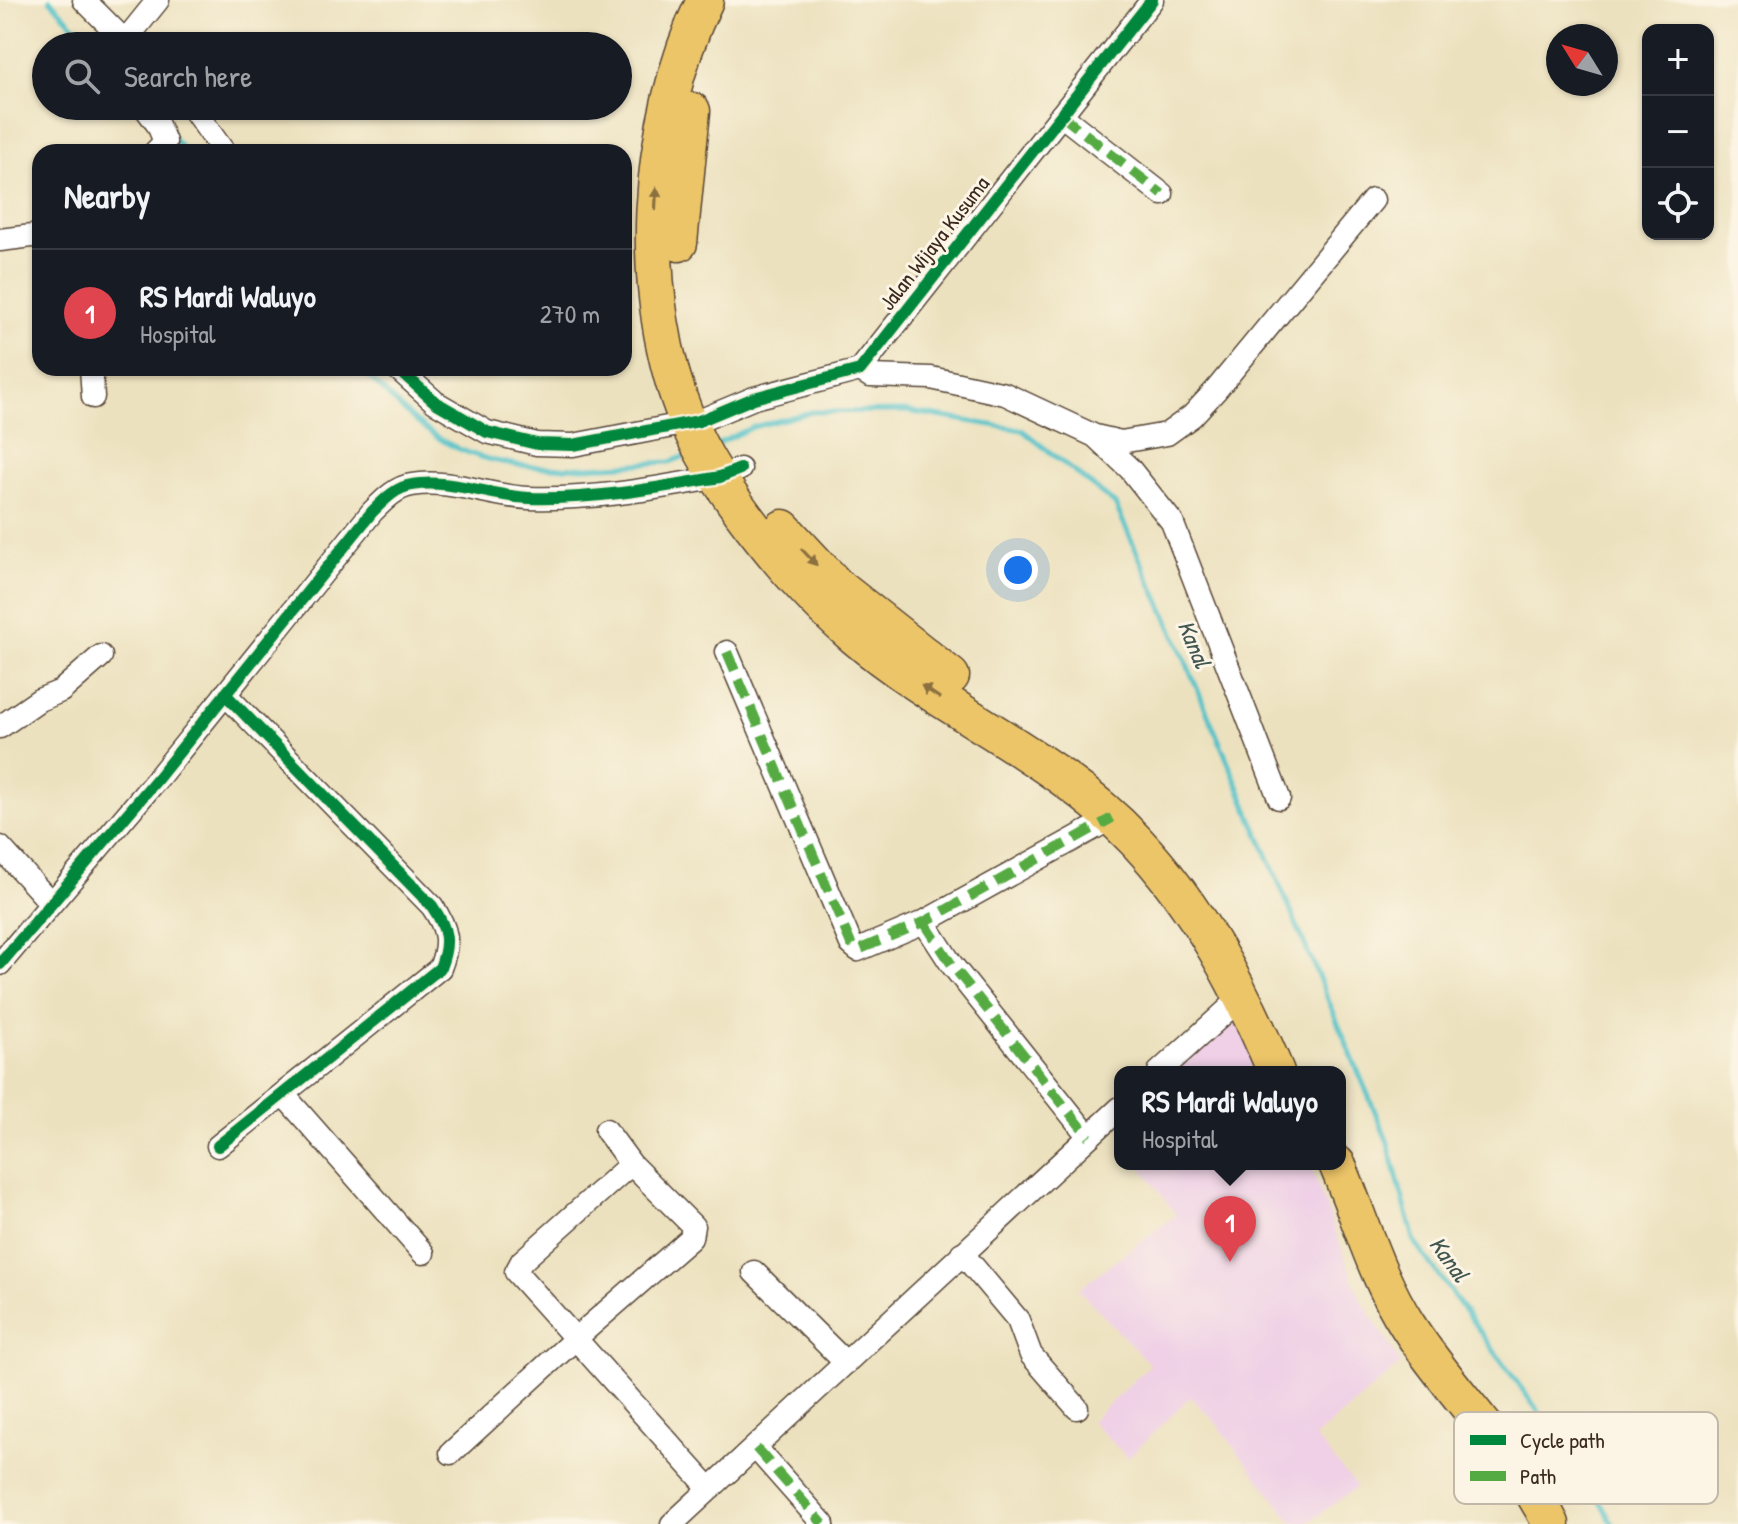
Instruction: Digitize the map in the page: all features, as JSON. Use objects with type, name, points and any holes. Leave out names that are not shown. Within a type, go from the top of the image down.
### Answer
[{"type":"highway","points":[[705,0],[682,61],[662,141],[654,227],[663,324],[671,366],[713,446],[785,568],[856,638],[1112,818],[1207,891],[1258,981],[1294,1066]]},
{"type":"highway","points":[[730,0],[697,88],[687,134],[679,209],[682,302],[713,446],[837,586],[910,647],[1125,802],[1164,856],[1244,995],[1274,1066]]},
{"type":"highway","points":[[1317,1170],[1369,1301],[1419,1377],[1454,1419]]},
{"type":"highway","points":[[1339,1170],[1383,1280],[1406,1322],[1474,1412]]},
{"type":"highway","points":[[1514,1504],[1526,1524]]},
{"type":"highway","points":[[1539,1504],[1551,1524]]},
{"type":"street","points":[[84,0],[116,32]]},
{"type":"street","points":[[136,32],[158,0]]},
{"type":"street","name":"Jalan Wijaya Kusuma","points":[[860,370],[1152,0]]},
{"type":"street","points":[[1061,115],[1162,194]]},
{"type":"street","points":[[154,120],[163,144]]},
{"type":"street","points":[[201,120],[218,144]]},
{"type":"street","points":[[0,964],[372,512],[402,488],[428,484],[526,498],[578,498],[713,446],[754,398],[860,370],[870,376],[931,378],[1005,394],[1095,436],[1121,442],[1167,434],[1192,416],[1295,297],[1373,200]]},
{"type":"street","points":[[0,240],[32,236]]},
{"type":"street","points":[[92,376],[93,397]]},
{"type":"street","points":[[406,376],[435,402],[487,432],[537,444],[713,446]]},
{"type":"street","points":[[1095,436],[1137,478],[1172,522],[1279,798]]},
{"type":"street","points":[[727,652],[853,948],[858,950],[924,922],[1112,818]]},
{"type":"street","points":[[0,727],[39,700],[61,691],[101,656]]},
{"type":"street","points":[[218,1146],[440,968],[448,950],[447,934],[432,906],[225,694]]},
{"type":"street","points":[[0,847],[50,902]]},
{"type":"street","points":[[924,922],[952,965],[1089,1137]]},
{"type":"street","points":[[1166,1066],[1244,995]]},
{"type":"street","points":[[283,1094],[423,1253]]},
{"type":"street","points":[[672,1524],[1114,1114]]},
{"type":"street","points":[[451,1453],[693,1233],[693,1226],[631,1164],[606,1130]]},
{"type":"street","points":[[631,1164],[516,1269],[710,1489]]},
{"type":"street","points":[[962,1253],[1018,1320],[1031,1355],[1077,1408]]},
{"type":"street","points":[[754,1272],[846,1363]]},
{"type":"street","points":[[756,1448],[823,1524]]},
{"type":"shaded area","points":[[1232,1021],[1252,1024],[1270,1066],[1182,1066]]},
{"type":"shaded area","points":[[1143,1170],[1312,1170],[1360,1297],[1401,1364],[1315,1437],[1357,1487],[1306,1524],[1294,1524],[1211,1417],[1190,1397],[1128,1458],[1091,1421],[1150,1365],[1078,1289],[1176,1215]]},
{"type":"waterway","name":"Kanal","points":[[50,0],[80,32]]},
{"type":"waterway","name":"Kanal","points":[[173,137],[179,144]]},
{"type":"waterway","name":"Kanal","points":[[368,376],[431,433],[459,449],[484,458],[510,464],[563,468],[670,462],[691,454]]},
{"type":"waterway","name":"Kanal","points":[[715,445],[753,427],[812,412],[906,411],[1022,430],[1115,504],[1173,631],[1387,1140],[1415,1243],[1539,1412]]},
{"type":"waterway","name":"Kanal","points":[[1601,1504],[1613,1524]]},
{"type":"marked path","points":[[1061,115],[1162,194]]},
{"type":"marked path","points":[[727,652],[851,944],[858,950],[924,922],[1112,818]]},
{"type":"marked path","points":[[924,922],[952,965],[1089,1137]]},
{"type":"marked path","points":[[756,1448],[823,1524]]},
{"type":"cycle path","points":[[406,376],[435,402],[487,432],[537,444],[573,445],[699,421],[754,398],[860,370],[1152,0]]},
{"type":"cycle path","points":[[0,964],[158,778],[372,512],[395,491],[412,485],[441,484],[515,497],[577,497],[720,477],[740,469]]},
{"type":"cycle path","points":[[218,1146],[440,968],[446,943],[444,929],[432,906],[225,694]]},
{"type":"place","name":"RS Mardi Waluyo","points":[[1230,1262]]}]
